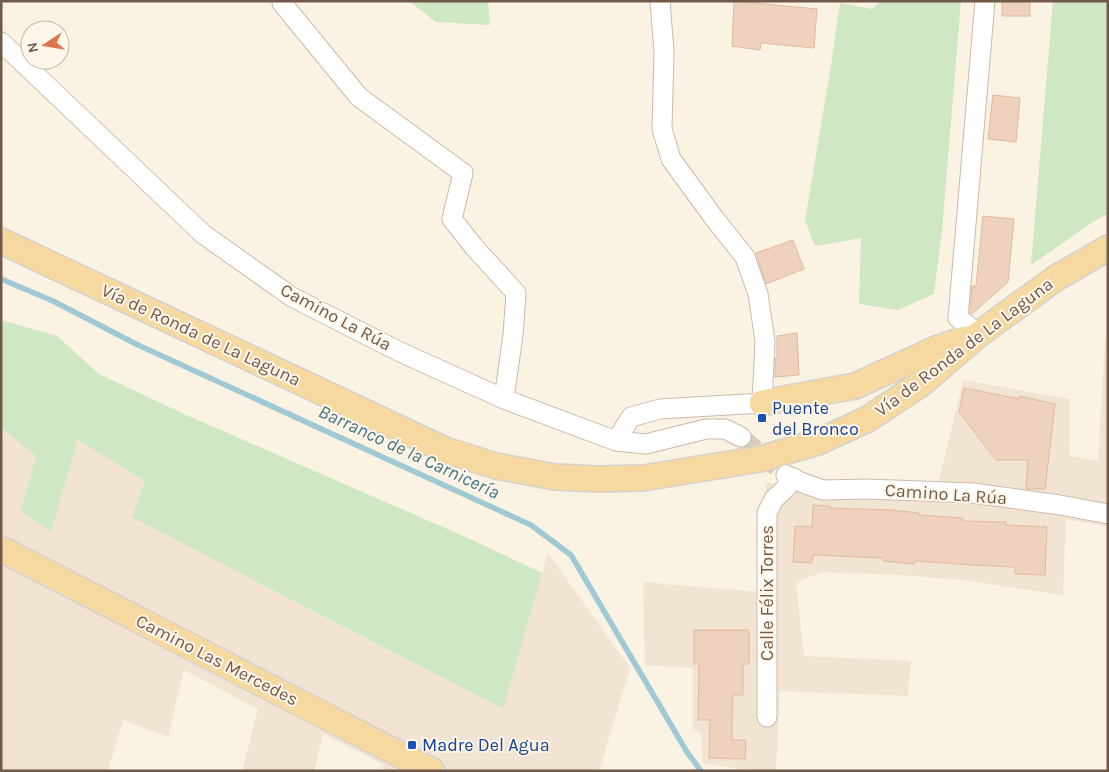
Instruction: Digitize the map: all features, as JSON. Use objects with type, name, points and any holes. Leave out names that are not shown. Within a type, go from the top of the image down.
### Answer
[{"type":"main road","name":"Vía de Ronda de La Laguna","points":[[1,241],[445,450],[496,466],[556,478],[599,479],[643,478],[760,459],[818,442],[868,419],[922,383],[979,334],[1056,278],[1108,248]]},
{"type":"main road","points":[[762,404],[855,386],[936,349],[979,334]]},
{"type":"main road","name":"Camino Las Mercedes","points":[[1,548],[432,771]]},
{"type":"street","points":[[616,441],[631,417],[660,408],[762,404],[765,341],[758,294],[745,257],[671,159],[662,129],[664,51],[660,1]]},
{"type":"street","points":[[979,334],[958,318],[985,1]]},
{"type":"street","points":[[282,3],[359,97],[462,173],[452,219],[474,247],[516,292],[514,335],[504,399]]},
{"type":"street","name":"Camino La Rúa","points":[[1,42],[204,234],[292,297],[398,351],[504,399],[616,441],[646,444],[706,429],[725,429],[741,437]]},
{"type":"street","name":"Camino La Rúa","points":[[790,476],[823,490],[867,489],[973,493],[1060,505],[1108,514]]},
{"type":"street","name":"Calle Félix Torres","points":[[767,717],[767,513],[790,476]]},
{"type":"shaded area","points":[[1105,339],[1108,339],[1108,527],[1066,519],[1063,595],[964,580],[899,575],[822,572],[796,582],[804,656],[911,661],[908,696],[780,691],[776,771],[753,771],[703,763],[701,734],[693,730],[693,668],[645,665],[643,582],[758,592],[756,526],[767,483],[938,484],[963,380],[1070,399],[1069,456],[1098,461]]},
{"type":"shaded area","points":[[1,428],[36,456],[21,511],[51,531],[78,440],[146,481],[133,517],[502,709],[548,553],[630,668],[599,771],[383,771],[384,765],[323,734],[314,771],[242,771],[258,709],[184,670],[168,737],[123,720],[108,771],[1,771]]},
{"type":"green space","points":[[409,1],[488,1],[490,25],[436,22]]},
{"type":"green space","points":[[881,1],[961,1],[942,231],[934,294],[898,310],[859,304],[861,238],[815,246],[805,220],[840,3],[872,9]]},
{"type":"green space","points":[[1053,1],[1108,1],[1108,214],[1096,220],[1031,265]]},
{"type":"green space","points":[[1,320],[57,336],[99,374],[184,414],[468,538],[542,573],[503,709],[132,517],[145,481],[78,440],[51,532],[21,511],[36,456],[1,428]]},
{"type":"building","points":[[734,1],[817,9],[814,48],[761,43],[760,50],[732,46]]},
{"type":"building","points":[[1002,1],[1030,1],[1030,16],[1002,16]]},
{"type":"building","points":[[993,95],[1020,98],[1016,142],[988,139]]},
{"type":"building","points":[[983,216],[1014,219],[1008,282],[972,314],[970,313],[972,286],[976,286]]},
{"type":"building","points":[[793,240],[804,269],[766,284],[756,253]]},
{"type":"building","points":[[797,333],[799,375],[775,377],[777,336]]},
{"type":"building","points":[[964,388],[1019,399],[1019,396],[1055,404],[1045,489],[1026,489],[1028,460],[996,460],[959,412]]},
{"type":"building","points":[[813,505],[830,506],[830,508],[891,510],[919,513],[919,515],[963,518],[963,521],[1006,522],[1006,525],[1047,527],[1045,575],[1015,574],[1015,567],[915,561],[914,564],[883,561],[883,558],[813,555],[812,563],[793,562],[795,526],[812,527]]},
{"type":"building","points":[[694,630],[749,630],[749,664],[743,664],[743,695],[733,695],[732,717],[732,740],[746,740],[745,759],[709,758],[710,720],[698,720],[699,664],[694,664]]},
{"type":"waterway","name":"Barranco de la Carnicería","points":[[1,279],[53,301],[138,345],[531,525],[571,555],[687,752],[701,771]]},
{"type":"tunnel","points":[[741,437],[786,475]]},
{"type":"place","name":"Puente del Bronco","points":[[762,418]]},
{"type":"place","name":"Madre Del Agua","points":[[412,745]]}]
